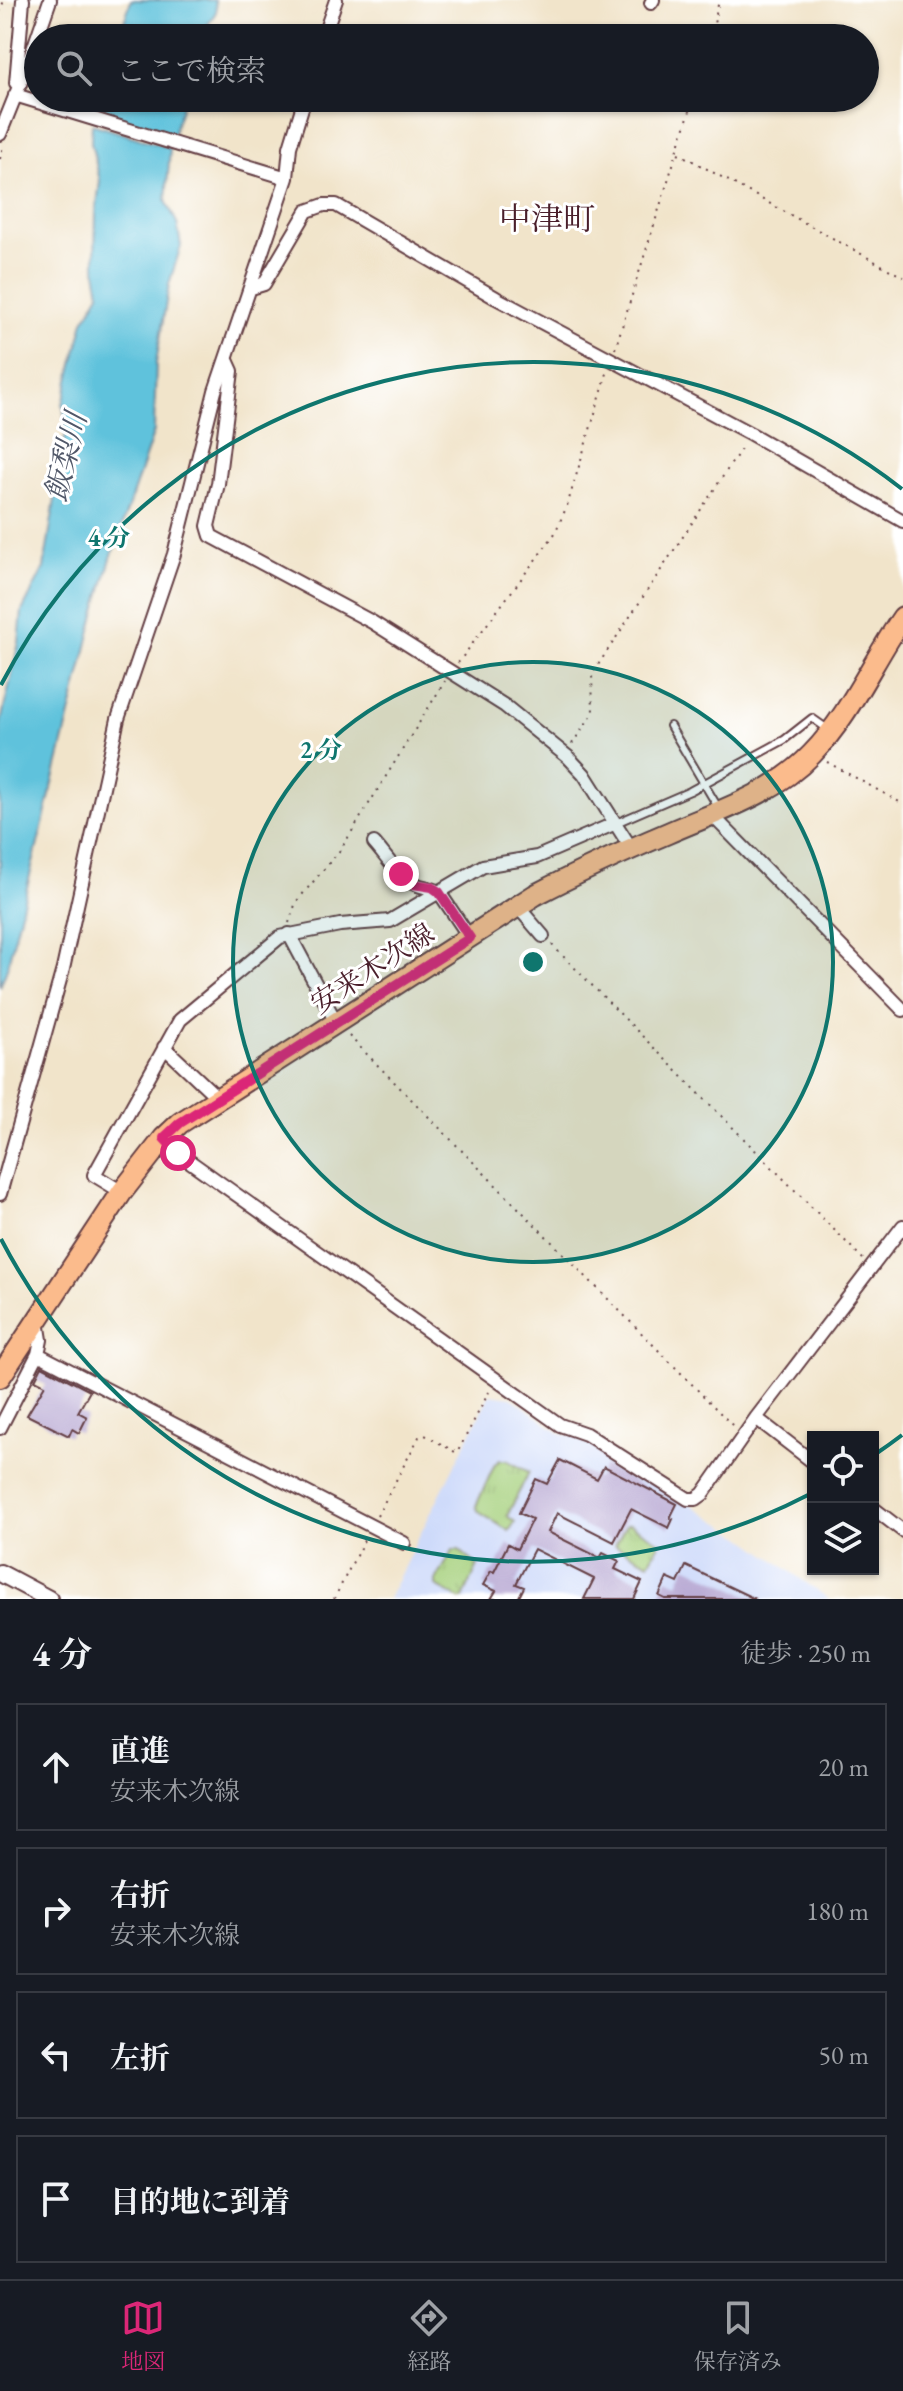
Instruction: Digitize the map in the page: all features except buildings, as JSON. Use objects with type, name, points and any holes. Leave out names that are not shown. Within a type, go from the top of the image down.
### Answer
[{"type":"main road","name":"安来木次線","points":[[0,1377],[122,1192],[164,1138],[218,1098],[518,907],[593,865],[768,789],[813,754],[831,731],[903,617]]},
{"type":"street","points":[[19,96],[23,0]]},
{"type":"street","points":[[42,24],[50,0]]},
{"type":"street","points":[[328,24],[336,0]]},
{"type":"street","points":[[0,134],[24,81]]},
{"type":"street","points":[[19,96],[24,98]]},
{"type":"street","points":[[71,112],[281,177]]},
{"type":"street","points":[[0,1194],[63,969],[118,719],[174,554],[215,391],[251,288],[301,112]]},
{"type":"street","points":[[251,288],[264,284],[307,211],[324,205],[336,205],[496,298],[751,434],[903,521]]},
{"type":"street","points":[[227,360],[232,371],[218,484],[208,526],[211,536],[372,622],[505,706],[568,757],[584,774],[631,848]]},
{"type":"street","points":[[716,812],[903,1010]]},
{"type":"street","points":[[122,1192],[94,1175],[164,1047],[184,1015],[280,937],[340,925],[390,921],[483,866],[537,857],[616,823]]},
{"type":"street","points":[[374,843],[413,884],[432,887],[439,892],[470,938]]},
{"type":"street","points":[[518,907],[543,936]]},
{"type":"street","points":[[289,934],[337,1024]]},
{"type":"street","points":[[164,1047],[218,1098]]},
{"type":"street","points":[[164,1138],[178,1153],[560,1425],[586,1434],[688,1499],[696,1499],[703,1494],[756,1418],[903,1226]]},
{"type":"street","points":[[0,1428],[38,1354],[41,1340],[38,1320]]},
{"type":"street","points":[[38,1354],[404,1543]]},
{"type":"street","points":[[756,1418],[807,1457]]},
{"type":"street","points":[[879,1513],[903,1531]]},
{"type":"street","points":[[0,1573],[49,1599]]},
{"type":"lane","points":[[616,823],[703,784],[784,740],[812,718],[831,731]]},
{"type":"lane","points":[[670,726],[716,812]]},
{"type":"path","points":[[0,12],[4,0]]},
{"type":"path","points":[[714,24],[719,0]]},
{"type":"path","points":[[289,934],[292,908],[341,849],[451,672],[554,535],[567,506],[689,112]]},
{"type":"path","points":[[676,152],[903,277]]},
{"type":"path","points":[[568,757],[573,742],[593,713],[592,674],[751,434]]},
{"type":"path","points":[[813,754],[903,804]]},
{"type":"path","points":[[543,936],[862,1258]]},
{"type":"path","points":[[337,1024],[745,1437]]},
{"type":"path","points":[[334,1599],[419,1437],[425,1435],[457,1453],[497,1379]]},
{"type":"shaded area","points":[[490,1394],[511,1397],[561,1434],[584,1437],[741,1536],[829,1599],[388,1599]]},
{"type":"green space","points":[[500,1460],[529,1472],[507,1516],[515,1522],[509,1531],[479,1512],[476,1506],[495,1464]]},
{"type":"green space","points":[[630,1524],[660,1542],[649,1563],[615,1545],[626,1525]]},
{"type":"green space","points":[[453,1550],[459,1550],[478,1566],[460,1599],[436,1586]]},
{"type":"water","points":[[131,0],[215,0],[216,12],[208,24],[123,24]]},
{"type":"water","points":[[94,112],[180,112],[172,138]]},
{"type":"water","name":"飯梨川","points":[[92,124],[170,148],[166,201],[177,223],[181,246],[169,284],[156,363],[154,431],[95,614],[0,987],[0,726],[19,642],[22,611],[44,568],[66,431],[63,404],[84,321],[100,293],[95,266],[100,181],[91,142]]},
{"type":"district","name":"中津町","points":[[547,219]]},
{"type":"route","points":[[178,1153],[164,1138],[180,1123],[470,938],[439,892],[432,887],[413,884],[401,874]]}]
